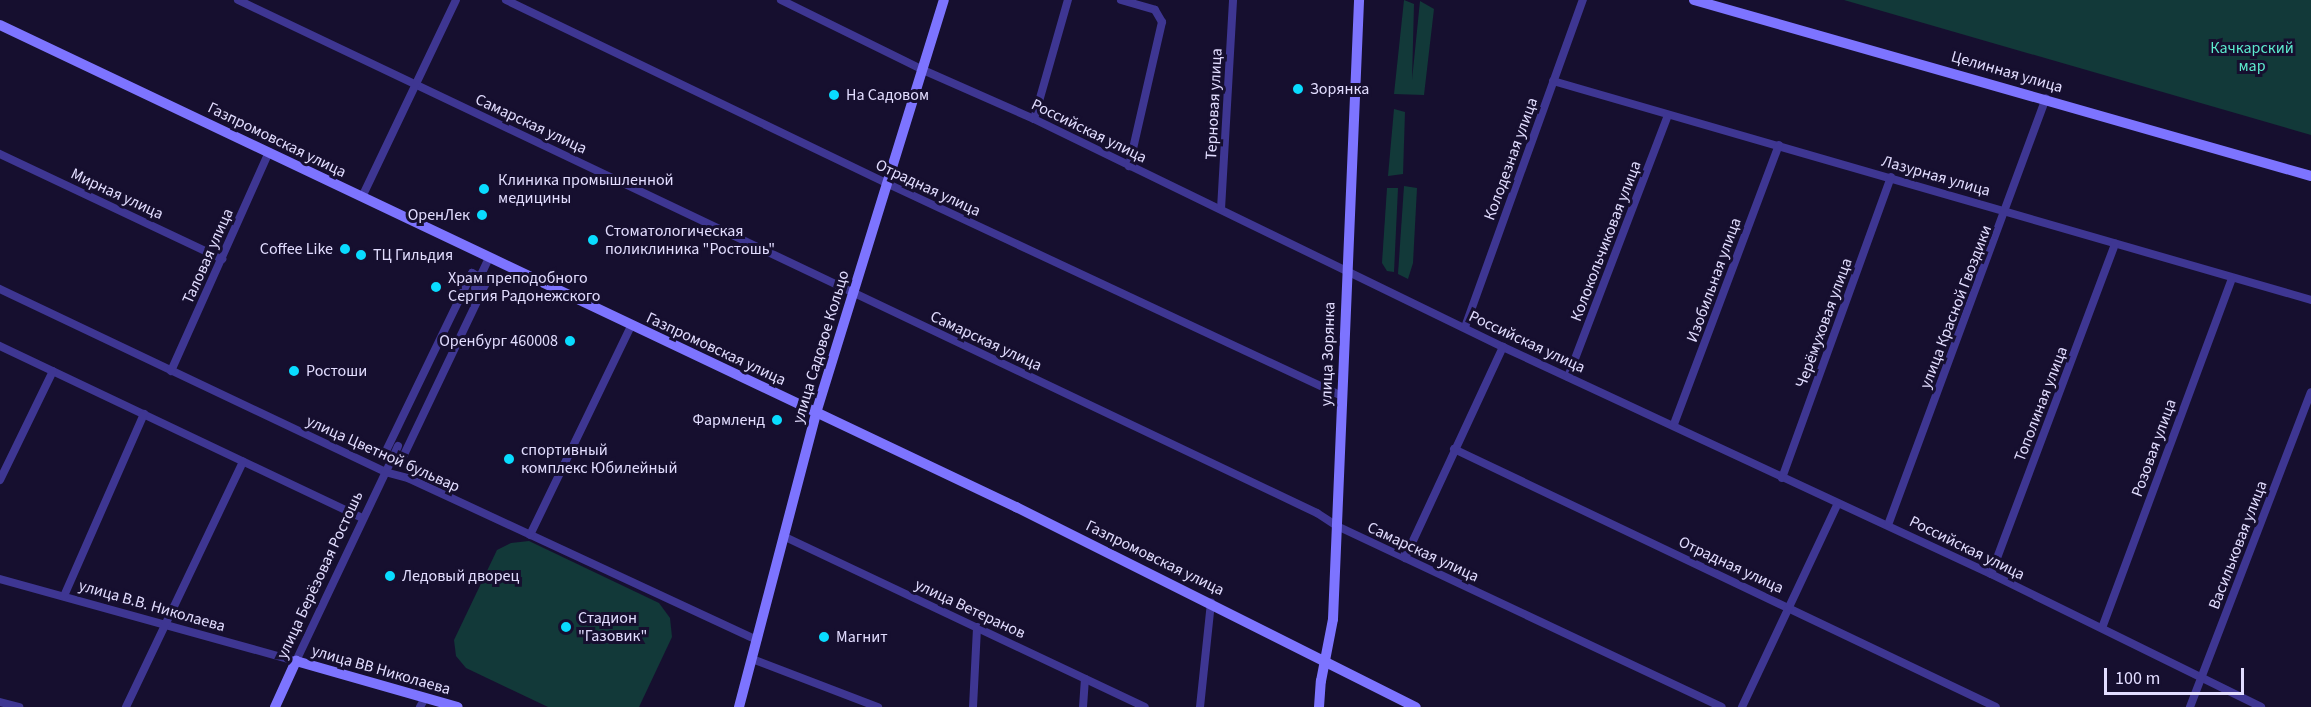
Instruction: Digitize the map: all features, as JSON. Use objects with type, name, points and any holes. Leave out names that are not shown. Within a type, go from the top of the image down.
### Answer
[{"type":"street","name":"Самарская улица","points":[[238,0],[1317,513],[1336,526],[1721,707]]},
{"type":"street","points":[[362,197],[456,0]]},
{"type":"street","name":"Отрадная улица","points":[[506,0],[886,183],[1342,396]]},
{"type":"street","name":"Российская улица","points":[[781,0],[923,70],[1034,119],[1503,347],[1674,424],[1782,478],[1991,574],[2261,707]]},
{"type":"street","name":"улица Садовое Кольцо","points":[[739,707],[816,413],[944,0]]},
{"type":"street","points":[[1034,119],[1068,0]]},
{"type":"street","points":[[1121,0],[1155,10],[1162,21],[1129,166]]},
{"type":"street","name":"Терновая улица","points":[[1221,209],[1233,0]]},
{"type":"street","name":"улица Зорянка","points":[[1319,707],[1333,619],[1359,0]]},
{"type":"street","name":"Колодезная улица","points":[[1465,327],[1583,0]]},
{"type":"street","name":"Целинная улица","points":[[1694,0],[2046,98],[2311,176]]},
{"type":"street","name":"Газпромовская улица","points":[[0,25],[1211,603],[1416,707]]},
{"type":"street","name":"Лазурная улица","points":[[1553,81],[2311,300]]},
{"type":"street","name":"улица Красной Гвоздики","points":[[1888,525],[2007,211],[2046,98]]},
{"type":"street","name":"Колокольчиковая улица","points":[[1568,377],[1668,115]]},
{"type":"street","name":"Изобильная улица","points":[[1674,424],[1779,145]]},
{"type":"street","name":"Таловая улица","points":[[171,371],[269,152]]},
{"type":"street","name":"Мирная улица","points":[[0,154],[222,259]]},
{"type":"street","name":"Черёмуховая улица","points":[[1782,478],[1891,177]]},
{"type":"street","name":"Тополиная улица","points":[[1991,574],[2115,244]]},
{"type":"street","points":[[480,277],[489,258]]},
{"type":"street","points":[[475,287],[452,316],[406,409],[398,446],[401,460],[385,453],[398,446],[422,417],[467,323],[475,287],[472,273],[487,281],[475,287]]},
{"type":"street","name":"Розовая улица","points":[[2102,628],[2232,278]]},
{"type":"street","name":"улица Цветной бульвар","points":[[0,289],[385,472],[408,478],[757,640]]},
{"type":"street","points":[[452,316],[467,323]]},
{"type":"street","points":[[530,535],[631,326]]},
{"type":"street","points":[[443,333],[458,340]]},
{"type":"street","points":[[0,346],[363,518]]},
{"type":"street","points":[[1405,558],[1454,448],[1503,347]]},
{"type":"street","points":[[435,351],[450,358]]},
{"type":"street","points":[[0,479],[53,371]]},
{"type":"street","points":[[424,373],[439,380]]},
{"type":"street","points":[[415,392],[430,399]]},
{"type":"street","name":"Васильковая улица","points":[[2190,707],[2311,392]]},
{"type":"street","points":[[406,409],[422,417]]},
{"type":"street","points":[[64,596],[144,414]]},
{"type":"street","name":"Отрадная улица","points":[[1454,448],[1996,707]]},
{"type":"street","name":"улица Берёзовая Ростошь","points":[[275,707],[393,457]]},
{"type":"street","points":[[126,707],[243,462]]},
{"type":"street","points":[[1742,707],[1838,503]]},
{"type":"street","name":"улица Ветеранов","points":[[783,536],[1145,707]]},
{"type":"street","name":"улица В.В. Николаева","points":[[0,579],[296,661]]},
{"type":"street","points":[[1200,707],[1211,603]]},
{"type":"street","points":[[973,707],[977,627]]},
{"type":"street","points":[[752,659],[878,707]]},
{"type":"street","name":"улица ВВ Николаева","points":[[296,661],[423,702],[458,707]]},
{"type":"street","points":[[1083,707],[1085,679]]},
{"type":"street","points":[[0,702],[20,707]]},
{"type":"green space","points":[[1404,0],[1414,4],[1412,80],[1420,1],[1434,9],[1424,95],[1394,94]]},
{"type":"green space","name":"Качкарский мар","points":[[1844,0],[2311,0],[2311,135]]},
{"type":"green space","points":[[1394,109],[1405,112],[1403,174],[1388,176]]},
{"type":"green space","points":[[1404,186],[1417,188],[1413,263],[1408,279],[1398,274]]},
{"type":"green space","points":[[1387,188],[1398,188],[1394,272],[1387,271],[1382,263]]},
{"type":"green space","name":"Стадион \"Газовик\"","points":[[529,541],[659,603],[670,618],[672,637],[639,707],[548,707],[466,668],[456,656],[454,640],[497,550],[511,543]]},
{"type":"place","name":"Зорянка","points":[[1298,89]]},
{"type":"place","name":"На Садовом","points":[[834,95]]},
{"type":"place","name":"Клиника промышленной медицины","points":[[484,189]]},
{"type":"place","name":"ОренЛек","points":[[482,215]]},
{"type":"place","name":"Стоматологическая поликлиника \"Ростошь\"","points":[[593,240]]},
{"type":"place","name":"Coffee Like","points":[[345,249]]},
{"type":"place","name":"ТЦ Гильдия","points":[[361,255]]},
{"type":"place","name":"Храм преподобного Сергия Радонежского","points":[[436,287]]},
{"type":"place","name":"Оренбург 460008","points":[[570,341]]},
{"type":"place","name":"Ростоши","points":[[294,371]]},
{"type":"place","name":"Фармленд","points":[[777,420]]},
{"type":"place","name":"спортивный комплекс Юбилейный","points":[[509,459]]},
{"type":"place","name":"Ледовый дворец","points":[[390,576]]},
{"type":"place","name":"Стадион \"Газовик\"","points":[[566,627]]},
{"type":"place","name":"Магнит","points":[[824,637]]}]
